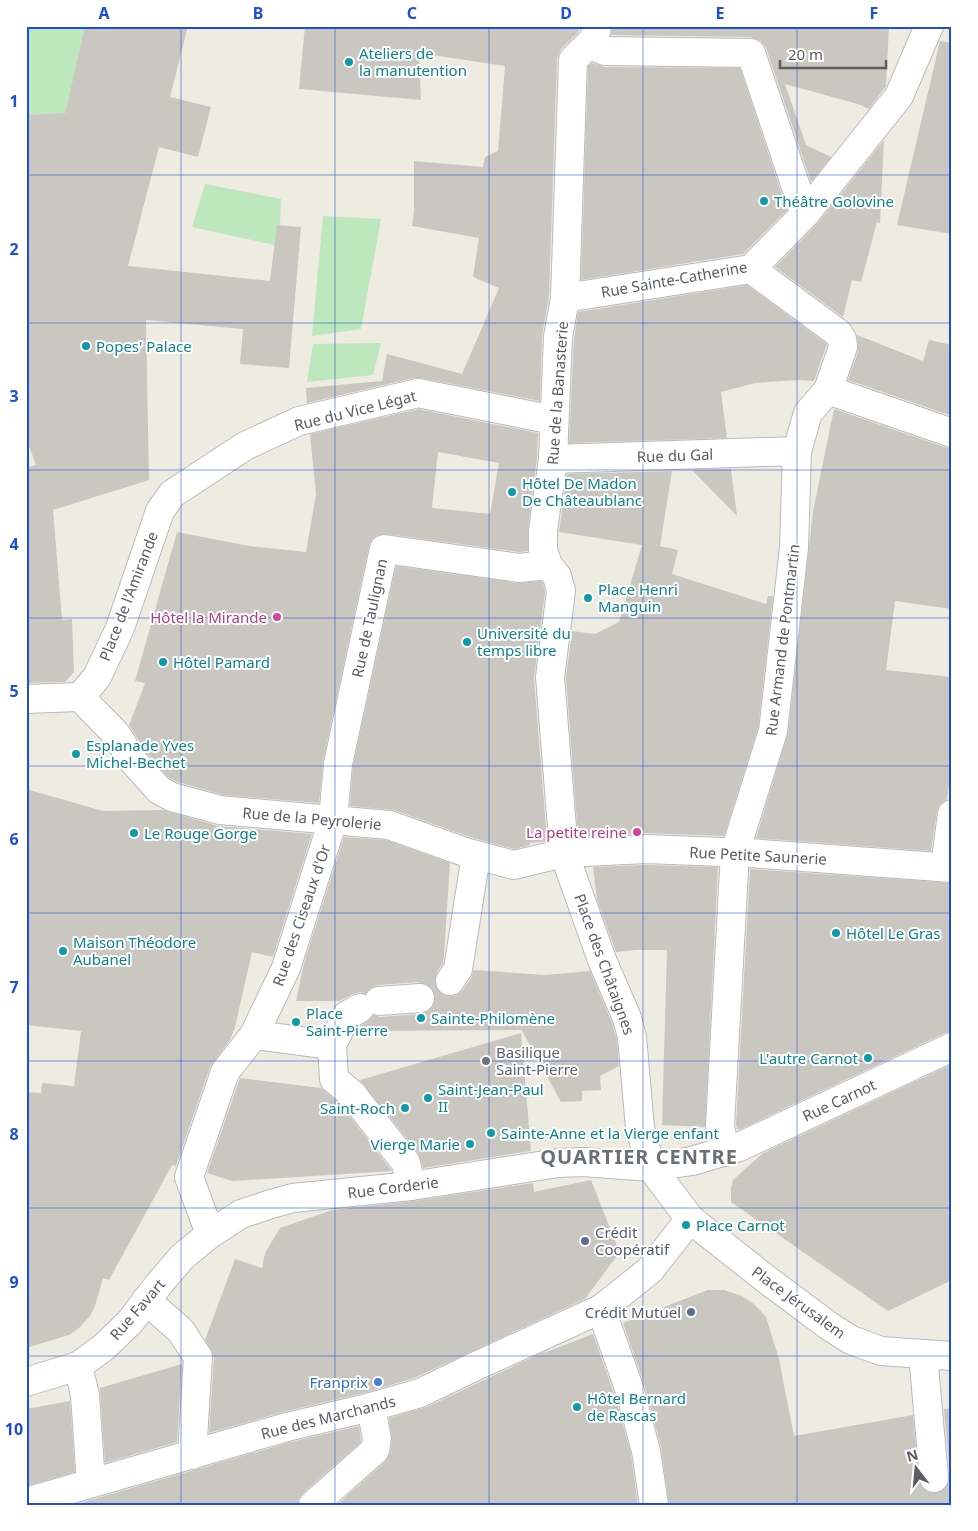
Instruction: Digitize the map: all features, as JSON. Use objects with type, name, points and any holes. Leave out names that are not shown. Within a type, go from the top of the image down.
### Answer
[{"type":"street","name":"Rue Sainte-Catherine","points":[[565,298],[751,268],[805,214],[899,96],[929,26]]},
{"type":"street","points":[[594,36],[605,51],[751,53],[805,214]]},
{"type":"street","name":"Rue de la Banasterie","points":[[564,853],[550,677],[561,591],[557,576],[548,565],[544,550],[543,530],[553,459],[558,337],[565,298],[573,60],[594,36]]},
{"type":"street","name":"Rue Armand de Pontmartin","points":[[726,1152],[720,1125],[735,852],[773,732],[794,548],[797,451],[808,413],[828,390],[842,347],[842,339],[838,333],[751,268]]},
{"type":"street","points":[[828,390],[952,433]]},
{"type":"street","name":"Rue du Vice Légat","points":[[172,494],[245,446],[299,422],[418,393],[554,420]]},
{"type":"street","name":"Rue du Gal","points":[[553,459],[797,451]]},
{"type":"street","name":"Place de l'Amirande","points":[[80,697],[97,677],[120,628],[160,511],[172,494]]},
{"type":"street","name":"Rue de Taulignan","points":[[333,820],[338,764],[384,549],[519,568],[548,565]]},
{"type":"street","points":[[26,699],[80,697]]},
{"type":"street","name":"Rue de la Peyrolerie","points":[[80,697],[116,734],[134,761],[159,790],[172,797],[220,810],[390,825],[470,853]]},
{"type":"street","points":[[948,868],[952,814]]},
{"type":"street","name":"Rue des Ciseaux d'Or","points":[[210,1234],[189,1177],[225,1072],[254,1035],[286,968],[333,820]]},
{"type":"street","name":"Rue Petite Saunerie","points":[[564,853],[646,849],[735,852],[948,868]]},
{"type":"street","points":[[450,981],[458,969],[470,853],[514,865],[564,853]]},
{"type":"street","name":"Place des Châtaignes","points":[[564,853],[602,960],[627,1018],[632,1037],[640,1128],[651,1167]]},
{"type":"street","points":[[411,1186],[406,1163],[352,1094],[334,1078],[332,1045],[346,1016],[370,1005],[420,998]]},
{"type":"street","points":[[254,1035],[332,1045]]},
{"type":"street","name":"Rue Carnot","points":[[726,1152],[952,1047]]},
{"type":"street","points":[[654,1505],[646,1451],[609,1303],[650,1270],[690,1219],[651,1167],[692,1161],[726,1152]]},
{"type":"street","name":"Rue Corderie","points":[[210,1234],[241,1214],[293,1198],[411,1186],[558,1163],[583,1162],[651,1167]]},
{"type":"street","name":"Place Jérusalem","points":[[690,1219],[766,1280],[851,1340],[881,1351],[952,1356]]},
{"type":"street","name":"Rue Favart","points":[[26,1382],[78,1366],[104,1347],[130,1322],[182,1257],[210,1234]]},
{"type":"street","points":[[146,1300],[181,1331],[198,1357],[192,1455]]},
{"type":"street","name":"Rue des Marchands","points":[[26,1502],[287,1427],[420,1393],[609,1303]]},
{"type":"street","points":[[923,1354],[934,1478]]},
{"type":"street","points":[[78,1366],[85,1394],[91,1484]]},
{"type":"street","points":[[313,1505],[375,1450],[377,1439],[371,1407]]},
{"type":"green space","points":[[26,26],[85,26],[65,113],[26,115]]},
{"type":"green space","points":[[205,184],[281,199],[279,246],[192,227]]},
{"type":"green space","points":[[323,216],[381,219],[361,329],[312,336]]},
{"type":"green space","points":[[381,343],[373,375],[307,382],[313,344]]},
{"type":"building","name":"Popes' Palace","points":[[85,26],[188,26],[170,97],[211,107],[198,157],[159,147],[128,266],[270,281],[277,225],[301,227],[289,368],[240,364],[243,329],[146,320],[149,480],[53,510],[62,620],[72,619],[74,672],[65,682],[26,683],[26,468],[36,465],[26,438],[26,115],[65,113]]},
{"type":"building","points":[[305,26],[581,26],[577,34],[561,49],[557,59],[549,296],[542,336],[540,401],[414,378],[307,403],[306,388],[382,381],[387,354],[462,374],[499,288],[473,277],[479,238],[412,226],[414,211],[414,161],[483,167],[485,157],[498,151],[505,66],[419,53],[421,100],[299,89]]},
{"type":"building","points":[[612,26],[889,26],[886,86],[869,109],[858,104],[785,84],[806,145],[831,157],[811,182],[766,48],[761,41],[751,37],[611,35]]},
{"type":"building","points":[[940,41],[952,43],[952,234],[897,225]]},
{"type":"building","points":[[592,63],[605,67],[740,68],[787,210],[743,254],[581,280],[588,66]]},
{"type":"building","points":[[884,140],[880,223],[877,222],[861,282],[852,280],[843,317],[775,267],[817,224]]},
{"type":"building","points":[[747,285],[827,344],[814,381],[798,380],[755,383],[721,392],[727,438],[569,443],[574,339],[578,312]]},
{"type":"building","points":[[857,335],[923,361],[929,340],[952,345],[952,416],[848,380],[858,352]]},
{"type":"building","points":[[418,409],[538,433],[537,458],[528,528],[528,551],[519,552],[386,534],[378,535],[372,539],[369,546],[323,761],[319,803],[223,795],[178,782],[169,778],[146,752],[129,725],[145,683],[135,681],[177,532],[249,546],[306,552],[316,494],[310,434]],"holes":[[[438,452],[499,463],[490,514],[432,508]]]},
{"type":"building","points":[[834,409],[947,448],[952,448],[952,609],[895,601],[886,670],[952,677],[952,763],[947,799],[940,804],[937,811],[931,851],[756,838],[788,733],[813,511]]},
{"type":"building","points":[[731,469],[737,516],[692,470]]},
{"type":"building","points":[[672,471],[660,546],[678,550],[672,574],[766,604],[768,596],[773,596],[758,728],[724,836],[645,833],[578,837],[566,677],[572,631],[595,634],[619,622],[642,545],[559,532],[567,474]]},
{"type":"building","points":[[396,566],[517,583],[541,581],[543,583],[545,592],[534,678],[547,841],[530,843],[530,845],[514,849],[470,837],[394,810],[350,806],[353,766]]},
{"type":"building","points":[[26,789],[103,811],[163,810],[218,826],[312,834],[273,957],[252,952],[235,1027],[230,1040],[210,1067],[176,1166],[172,1165],[109,1280],[103,1278],[90,1316],[79,1328],[69,1335],[26,1348],[26,1092],[41,1093],[42,1083],[74,1086],[81,1031],[26,1025]]},
{"type":"building","points":[[344,837],[386,840],[450,863],[443,963],[434,980],[436,988],[442,994],[449,997],[457,995],[463,990],[474,970],[545,975],[590,971],[612,1023],[617,1040],[619,1066],[600,1076],[601,1090],[582,1091],[582,1101],[561,1102],[521,1029],[356,1031],[358,1027],[374,1015],[380,1017],[421,1014],[428,1011],[434,1004],[435,996],[433,989],[426,984],[419,982],[378,985],[371,988],[365,994],[360,992],[340,1001],[296,1001],[304,963]]},
{"type":"building","points":[[646,865],[718,867],[705,1127],[662,1125],[667,950],[616,952],[597,900],[593,867]]},
{"type":"building","points":[[750,869],[952,883],[952,1032],[945,1033],[741,1129],[737,1129],[736,1124]]},
{"type":"building","points":[[521,1033],[531,1151],[423,1168],[418,1153],[360,1080]]},
{"type":"building","points":[[952,1064],[952,1280],[888,1311],[731,1202],[733,1180],[763,1153]]},
{"type":"building","points":[[240,1078],[321,1088],[341,1105],[392,1171],[232,1181],[207,1173]]},
{"type":"building","points":[[591,1180],[618,1248],[616,1257],[585,1299],[414,1378],[209,1433],[214,1358],[205,1340],[235,1259],[262,1268],[265,1253],[280,1228],[332,1210],[413,1201],[533,1183],[534,1192]]},
{"type":"building","points":[[708,1290],[724,1290],[742,1296],[755,1305],[766,1317],[779,1359],[794,1436],[913,1415],[919,1480],[927,1492],[936,1493],[943,1490],[948,1484],[950,1477],[944,1409],[952,1408],[952,1505],[669,1505],[661,1447],[645,1387],[623,1323]]},
{"type":"building","points":[[593,1334],[615,1396],[631,1454],[638,1505],[337,1505],[386,1461],[392,1442],[389,1418],[427,1407],[546,1351],[544,1353]]},
{"type":"building","points":[[182,1364],[177,1442],[105,1463],[100,1388]]},
{"type":"building","points":[[70,1401],[75,1472],[26,1486],[26,1409]]},
{"type":"building","points":[[359,1426],[361,1442],[303,1493],[298,1500],[298,1505],[73,1505],[291,1442]]},
{"type":"tunnel","points":[[420,998],[443,987],[450,981]]},
{"type":"tunnel","points":[[934,1478],[936,1505]]},
{"type":"place","name":"Ateliers de la manutention","points":[[349,62]]},
{"type":"place","name":"Théâtre Golovine","points":[[764,201]]},
{"type":"place","name":"Popes' Palace","points":[[86,346]]},
{"type":"place","name":"Hôtel De Madon De Châteaublanc","points":[[512,492]]},
{"type":"place","name":"Place Henri Manguin","points":[[588,598]]},
{"type":"place","name":"Hôtel la Mirande","points":[[277,617]]},
{"type":"place","name":"Université du temps libre","points":[[467,642]]},
{"type":"place","name":"Hôtel Pamard","points":[[163,662]]},
{"type":"place","name":"Esplanade Yves Michel-Bechet","points":[[76,754]]},
{"type":"place","name":"La petite reine","points":[[637,832]]},
{"type":"place","name":"Le Rouge Gorge","points":[[134,833]]},
{"type":"place","name":"Hôtel Le Gras","points":[[836,933]]},
{"type":"place","name":"Maison Théodore Aubanel","points":[[63,951]]},
{"type":"place","name":"Sainte-Philomène","points":[[421,1018]]},
{"type":"place","name":"Place Saint-Pierre","points":[[296,1022]]},
{"type":"place","name":"L'autre Carnot","points":[[868,1058]]},
{"type":"place","name":"Basilique Saint-Pierre","points":[[486,1061]]},
{"type":"place","name":"Saint-Jean-Paul II","points":[[428,1098]]},
{"type":"place","name":"Saint-Roch","points":[[405,1108]]},
{"type":"place","name":"Sainte-Anne et la Vierge enfant","points":[[491,1133]]},
{"type":"place","name":"Vierge Marie","points":[[470,1144]]},
{"type":"place","name":"Place Carnot","points":[[686,1225]]},
{"type":"place","name":"Crédit Coopératif","points":[[585,1241]]},
{"type":"place","name":"Crédit Mutuel","points":[[691,1312]]},
{"type":"place","name":"Franprix","points":[[378,1382]]},
{"type":"place","name":"Hôtel Bernard de Rascas","points":[[577,1407]]},
{"type":"district","name":"QUARTIER CENTRE","points":[[639,1156]]}]
